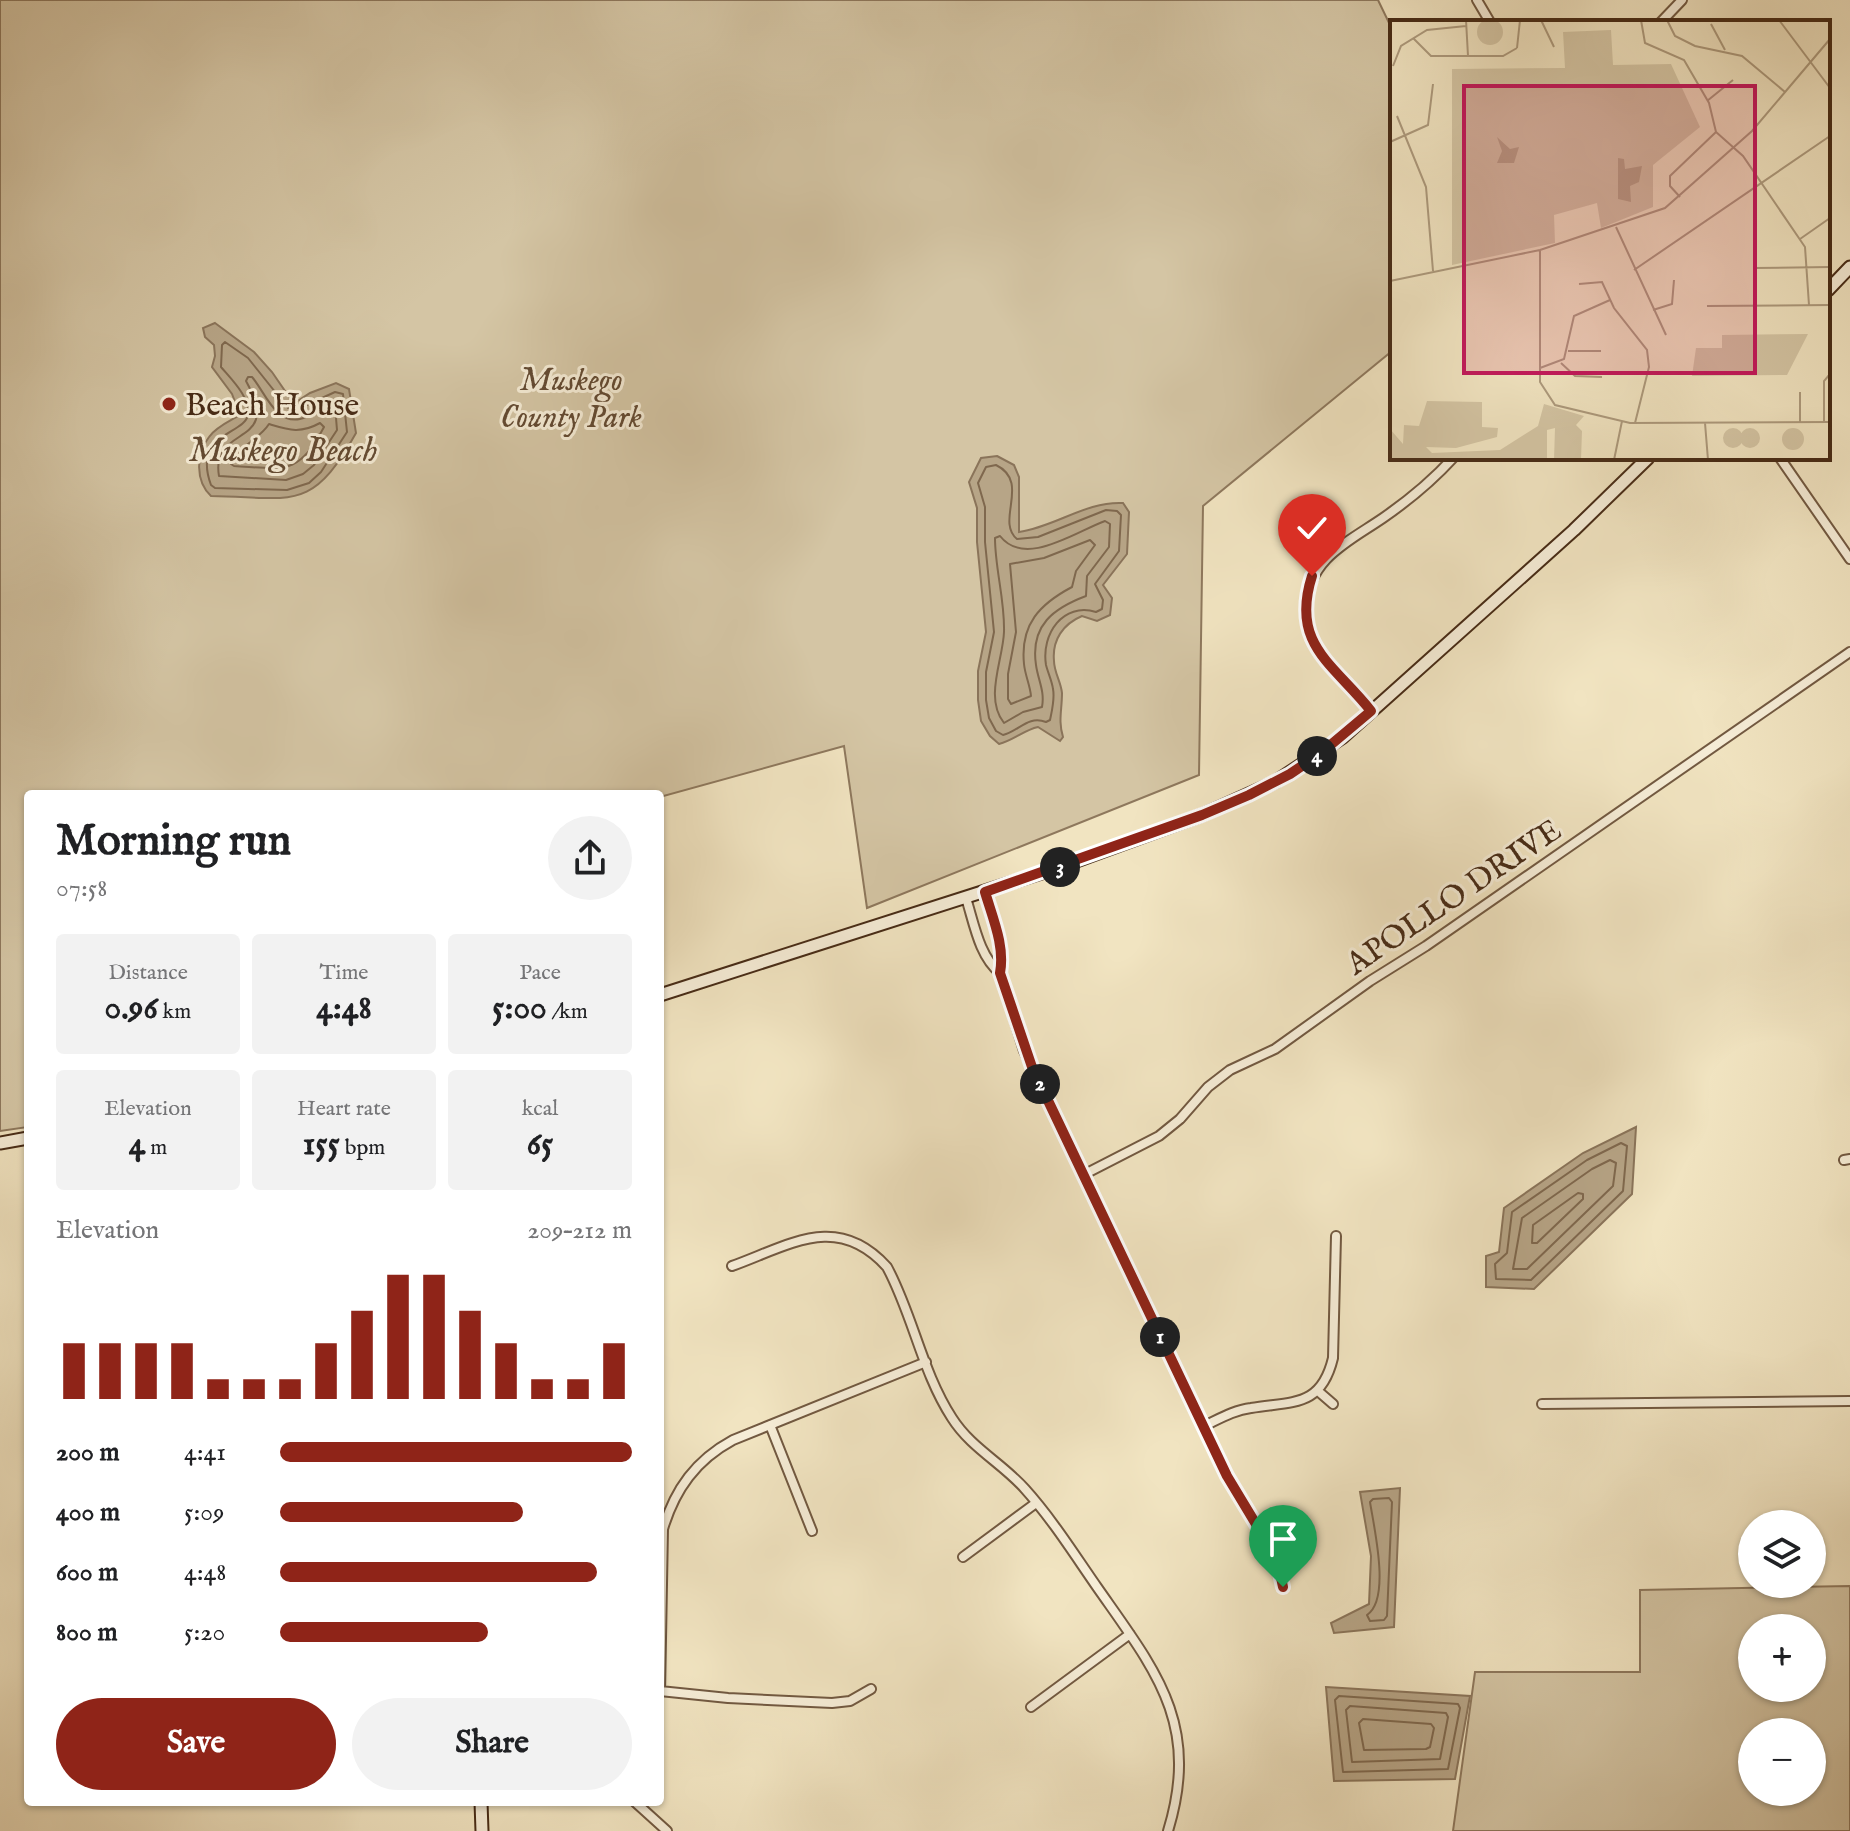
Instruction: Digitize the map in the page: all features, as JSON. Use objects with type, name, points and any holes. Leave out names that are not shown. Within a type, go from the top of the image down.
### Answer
[{"type":"main road","points":[[1830,288],[1850,267]]},
{"type":"main road","points":[[664,994],[985,892],[1188,820],[1290,774],[1321,753],[1371,711],[1574,530],[1646,460]]},
{"type":"main road","points":[[0,1143],[24,1139]]},
{"type":"main road","points":[[481,1806],[482,1831]]},
{"type":"street","points":[[1477,0],[1489,20]]},
{"type":"street","points":[[1663,20],[1682,0]]},
{"type":"street","points":[[1371,711],[1333,671],[1311,640],[1305,611],[1310,584],[1320,564],[1332,551],[1418,492],[1451,460]]},
{"type":"street","points":[[1781,460],[1850,559]]},
{"type":"street","name":"APOLLO DRIVE","points":[[1083,1175],[1162,1135],[1208,1087],[1230,1070],[1275,1049],[1850,652]]},
{"type":"street","points":[[985,892],[1000,945],[1000,973],[1024,1051],[1237,1496],[1277,1559],[1283,1587]]},
{"type":"street","points":[[966,898],[985,954],[991,966],[1000,973]]},
{"type":"street","points":[[732,1266],[821,1235],[848,1239],[874,1253],[887,1267],[942,1401],[961,1431],[1020,1483],[1157,1676],[1173,1718],[1179,1773],[1168,1831]]},
{"type":"street","points":[[1204,1426],[1250,1408],[1296,1402],[1318,1391],[1330,1371],[1333,1358],[1336,1236]]},
{"type":"street","points":[[664,1531],[669,1509],[679,1488],[709,1455],[733,1440],[926,1362]]},
{"type":"street","points":[[1318,1391],[1333,1404]]},
{"type":"street","points":[[1542,1404],[1850,1401]]},
{"type":"street","points":[[770,1425],[812,1531]]},
{"type":"street","points":[[963,1557],[1036,1503]]},
{"type":"street","points":[[1031,1707],[1130,1634]]},
{"type":"street","points":[[664,1692],[832,1703],[850,1701],[871,1689]]},
{"type":"street","points":[[639,1806],[667,1831]]},
{"type":"green space","name":"Muskego County Park","points":[[0,0],[1378,0],[1390,25],[1390,353],[1203,506],[1199,775],[867,908],[844,746],[664,796],[664,790],[24,790],[24,1128],[0,1131]]},
{"type":"green space","points":[[1826,1586],[1850,1586],[1850,1831],[1453,1831],[1475,1672],[1640,1672],[1640,1590],[1738,1588],[1738,1598],[1826,1598]]},
{"type":"water","name":"Muskego Beach","points":[[215,323],[254,352],[292,401],[296,402],[336,383],[349,389],[356,433],[326,477],[312,489],[281,498],[211,496],[206,490],[199,467],[205,444],[215,430],[240,415],[232,394],[212,367],[214,345],[205,337],[203,328]]},
{"type":"water","points":[[997,456],[1014,465],[1019,477],[1019,532],[1109,503],[1123,503],[1129,512],[1127,554],[1103,585],[1112,598],[1110,615],[1097,621],[1082,616],[1075,619],[1064,628],[1055,646],[1054,665],[1062,693],[1060,721],[1063,737],[1060,741],[1038,727],[999,744],[981,721],[978,671],[986,632],[977,542],[977,508],[969,482],[981,458]]},
{"type":"water","points":[[1636,1127],[1632,1194],[1534,1289],[1486,1287],[1486,1256],[1499,1252],[1504,1208],[1583,1153]]},
{"type":"water","points":[[1400,1488],[1394,1627],[1334,1633],[1331,1623],[1369,1604],[1371,1556],[1360,1492]]},
{"type":"water","points":[[1326,1687],[1470,1696],[1455,1779],[1334,1781]]},
{"type":"place","name":"Beach House","points":[[169,404]]},
{"type":"route","points":[[1283,1587],[1277,1559],[1227,1476],[1024,1051],[1000,973],[1000,945],[985,892],[1202,815],[1249,795],[1290,774],[1321,753],[1371,711],[1320,656],[1311,640],[1305,611],[1312,576]]}]
